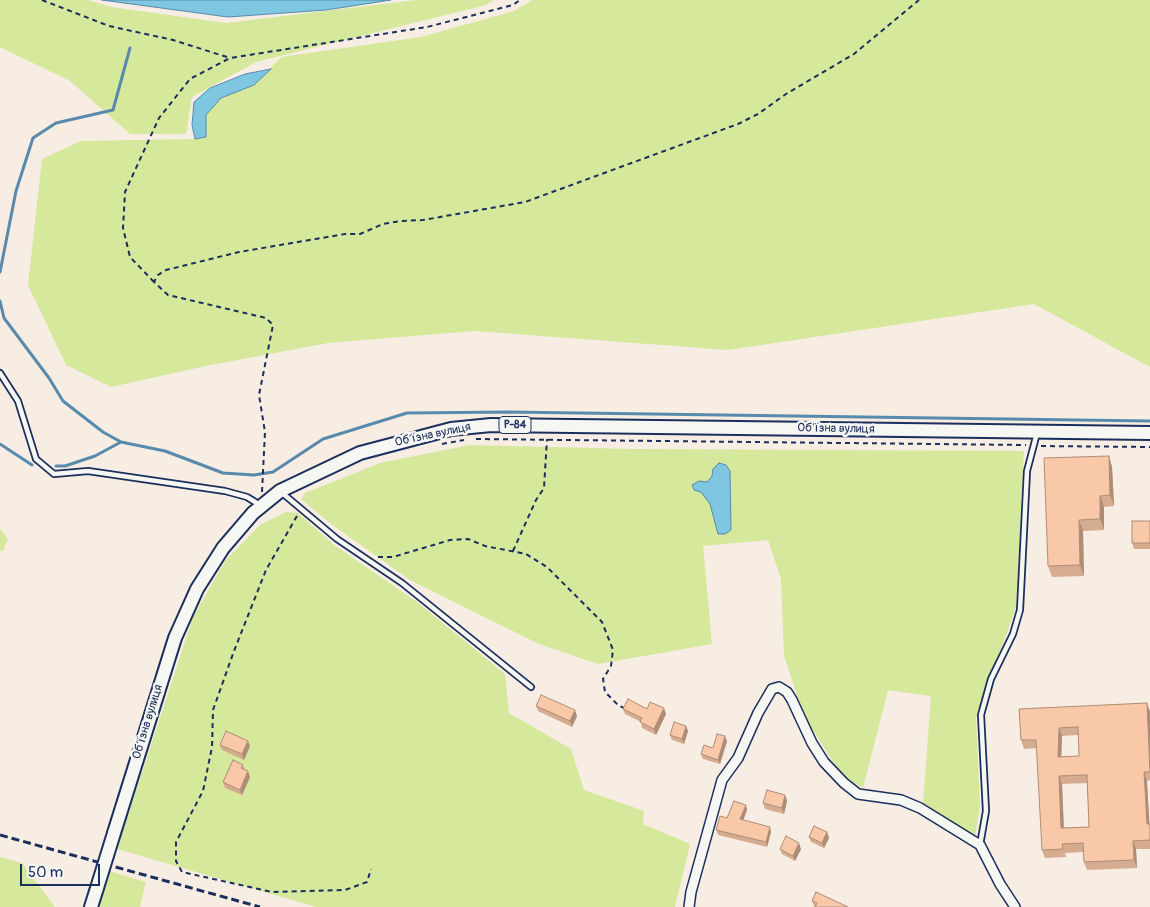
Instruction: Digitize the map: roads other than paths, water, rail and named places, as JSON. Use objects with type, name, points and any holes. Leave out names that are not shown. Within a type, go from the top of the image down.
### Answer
[{"type":"main road","name":"Обʼїзна вулиця","points":[[91,907],[175,638],[197,589],[222,548],[261,506],[280,491],[360,453],[451,429],[490,425],[1150,433]]},
{"type":"street","points":[[689,907],[691,892],[722,780],[738,758],[758,713],[772,690],[779,687],[787,692],[792,700],[812,743],[824,762],[844,783],[858,794],[901,800],[920,808],[980,845],[1000,884],[1015,907]]},
{"type":"lane","points":[[0,373],[18,401],[36,459],[54,474],[64,475],[88,471],[225,491],[247,497],[261,506]]},
{"type":"lane","points":[[980,845],[986,812],[982,715],[991,679],[1013,634],[1020,610],[1027,471],[1037,432]]},
{"type":"lane","points":[[280,491],[337,539],[402,583],[531,687]]},
{"type":"water","points":[[102,0],[391,0],[326,10],[228,17]]},
{"type":"water","points":[[271,69],[254,85],[221,98],[206,115],[206,137],[195,139],[192,125],[194,102],[210,88],[245,74]]},
{"type":"water","points":[[719,463],[726,465],[730,471],[731,530],[725,534],[718,534],[710,504],[701,492],[694,490],[692,485],[699,481],[707,482],[712,476],[713,469]]},
{"type":"waterway","points":[[0,272],[16,191],[33,138],[56,123],[113,110],[130,48]]},
{"type":"waterway","points":[[0,301],[4,318],[49,378],[63,401],[103,432],[121,442],[95,456],[65,466],[56,466]]},
{"type":"waterway","points":[[121,442],[165,451],[223,473],[254,475],[273,472],[323,439],[407,413],[508,412],[1150,421]]},
{"type":"waterway","points":[[0,444],[32,465]]},
{"type":"railway","points":[[0,835],[260,907]]}]
